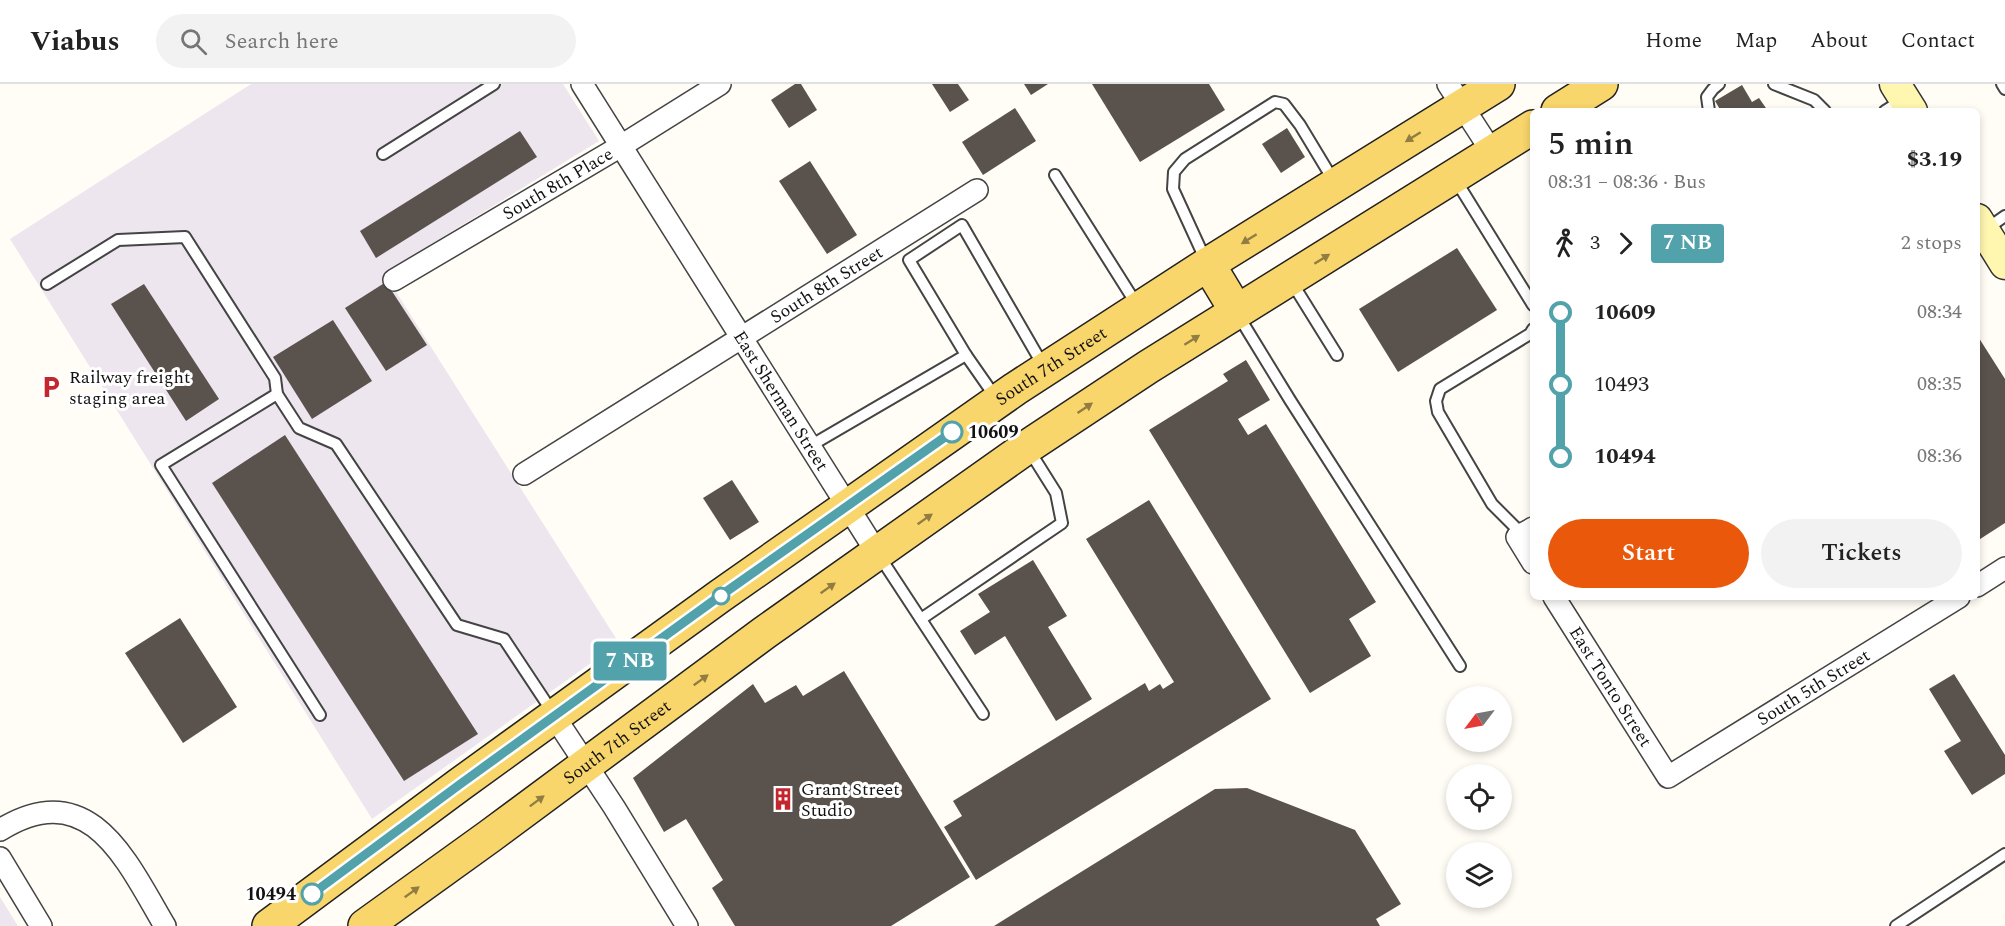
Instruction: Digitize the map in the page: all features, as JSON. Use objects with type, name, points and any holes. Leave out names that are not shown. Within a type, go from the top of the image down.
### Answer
[{"type":"main road","name":"South 7th Street","points":[[269,926],[554,716],[847,505],[998,401],[1139,308],[1336,185],[1455,95],[1498,84]]},
{"type":"main road","points":[[1563,108],[1601,84]]},
{"type":"main road","name":"South 7th Street","points":[[365,926],[764,633],[1028,447],[1099,399],[1530,129]]},
{"type":"main road","points":[[1208,264],[1237,312]]},
{"type":"street","name":"East Sherman Street","points":[[582,84],[877,553]]},
{"type":"street","name":"South 8th Place","points":[[394,280],[621,146],[720,84]]},
{"type":"street","points":[[1455,95],[1492,152]]},
{"type":"street","name":"South 8th Street","points":[[524,474],[977,190]]},
{"type":"street","points":[[1526,532],[1530,550]]},
{"type":"street","points":[[1980,584],[2005,568]]},
{"type":"street","name":"East Tonto Street","points":[[1556,600],[1668,777]]},
{"type":"street","name":"South 5th Street","points":[[1668,777],[1954,600]]},
{"type":"street","points":[[554,716],[687,926]]},
{"type":"street","points":[[0,830],[39,813],[68,814],[93,824],[117,847],[165,926]]},
{"type":"street","points":[[0,858],[40,926]]},
{"type":"lane","points":[[383,154],[494,84]]},
{"type":"lane","points":[[1709,108],[1707,97],[1719,84]]},
{"type":"lane","points":[[1774,84],[1814,100],[1822,108]]},
{"type":"lane","points":[[2002,84],[2005,89]]},
{"type":"lane","points":[[1208,264],[1173,189],[1174,172],[1185,159],[1275,102],[1284,104],[1300,124],[1336,185]]},
{"type":"lane","points":[[1055,174],[1139,308]]},
{"type":"lane","points":[[1454,176],[1530,300]]},
{"type":"lane","points":[[998,401],[966,356],[909,260],[962,225],[1046,369]]},
{"type":"lane","points":[[47,284],[118,240],[185,237],[275,378],[277,394],[299,428],[336,444],[457,625],[504,639],[554,716]]},
{"type":"lane","points":[[1290,278],[1337,356]]},
{"type":"lane","points":[[1237,312],[1290,400],[1460,666]]},
{"type":"lane","points":[[1526,532],[1516,528],[1492,504],[1438,412],[1436,401],[1440,389],[1530,334]]},
{"type":"lane","points":[[810,446],[966,356]]},
{"type":"lane","points":[[277,394],[161,465],[320,715]]},
{"type":"lane","points":[[921,619],[1062,523],[1056,493],[1028,447]]},
{"type":"lane","name":"East Sherman Street","points":[[877,553],[983,714]]},
{"type":"lane","points":[[1896,926],[2005,854]]},
{"type":"lane","points":[[1911,916],[1917,926]]},
{"type":"shaded area","points":[[251,84],[563,84],[599,141],[384,273],[619,643],[372,819],[10,239]]},
{"type":"shaded area","points":[[0,897],[18,926],[0,926]]},
{"type":"building","points":[[795,84],[801,84],[817,110],[789,128],[771,100]]},
{"type":"building","points":[[932,84],[958,84],[969,100],[950,112]]},
{"type":"building","points":[[1024,84],[1048,84],[1031,95]]},
{"type":"building","points":[[1092,84],[1209,84],[1225,110],[1140,162]]},
{"type":"building","points":[[1742,85],[1752,102],[1759,98],[1766,108],[1719,108],[1715,101]]},
{"type":"building","points":[[1015,108],[1036,141],[983,175],[962,142]]},
{"type":"building","points":[[1287,128],[1305,157],[1281,173],[1262,144]]},
{"type":"building","points":[[520,131],[537,157],[376,258],[360,231]]},
{"type":"building","points":[[810,161],[857,235],[827,254],[779,181]]},
{"type":"building","points":[[1457,248],[1497,310],[1398,372],[1359,309]]},
{"type":"building","points":[[386,282],[427,345],[386,371],[345,308]]},
{"type":"building","points":[[144,284],[219,399],[186,421],[111,304]]},
{"type":"building","points":[[333,320],[372,381],[312,419],[273,357]]},
{"type":"building","points":[[1980,340],[2005,379],[2005,523],[1980,539]]},
{"type":"building","points":[[1246,360],[1270,400],[1238,419],[1248,435],[1266,424],[1376,602],[1349,619],[1371,656],[1310,693],[1149,430],[1228,381],[1223,374]]},
{"type":"building","points":[[285,435],[478,734],[404,781],[212,483]]},
{"type":"building","points":[[732,480],[759,522],[730,540],[703,498]]},
{"type":"building","points":[[1149,500],[1271,699],[976,880],[944,827],[962,816],[953,801],[1145,683],[1149,691],[1160,684],[1163,689],[1174,682],[1086,539]]},
{"type":"building","points":[[1033,560],[1067,616],[1048,627],[1092,699],[1056,721],[1005,636],[975,655],[960,631],[990,612],[978,594]]},
{"type":"building","points":[[180,618],[237,707],[183,743],[125,653]]},
{"type":"building","name":"Grant Street Studio","points":[[844,671],[970,877],[891,926],[735,926],[712,888],[723,880],[686,819],[664,832],[633,778],[753,684],[765,703],[796,685],[803,696]]},
{"type":"building","points":[[1954,674],[2005,755],[2005,774],[1972,795],[1944,751],[1961,741],[1929,689]]},
{"type":"building","points":[[1247,788],[1355,830],[1401,904],[1376,919],[1380,926],[994,926],[1215,789]]},
{"type":"bus line","points":[[312,894],[720,596],[952,432]]},
{"type":"place","name":"Railway freight staging area","points":[[51,387]]},
{"type":"place","name":"10609","points":[[952,432]]},
{"type":"place","name":"Grant Street Studio","points":[[783,799]]},
{"type":"place","name":"10494","points":[[312,894]]}]
